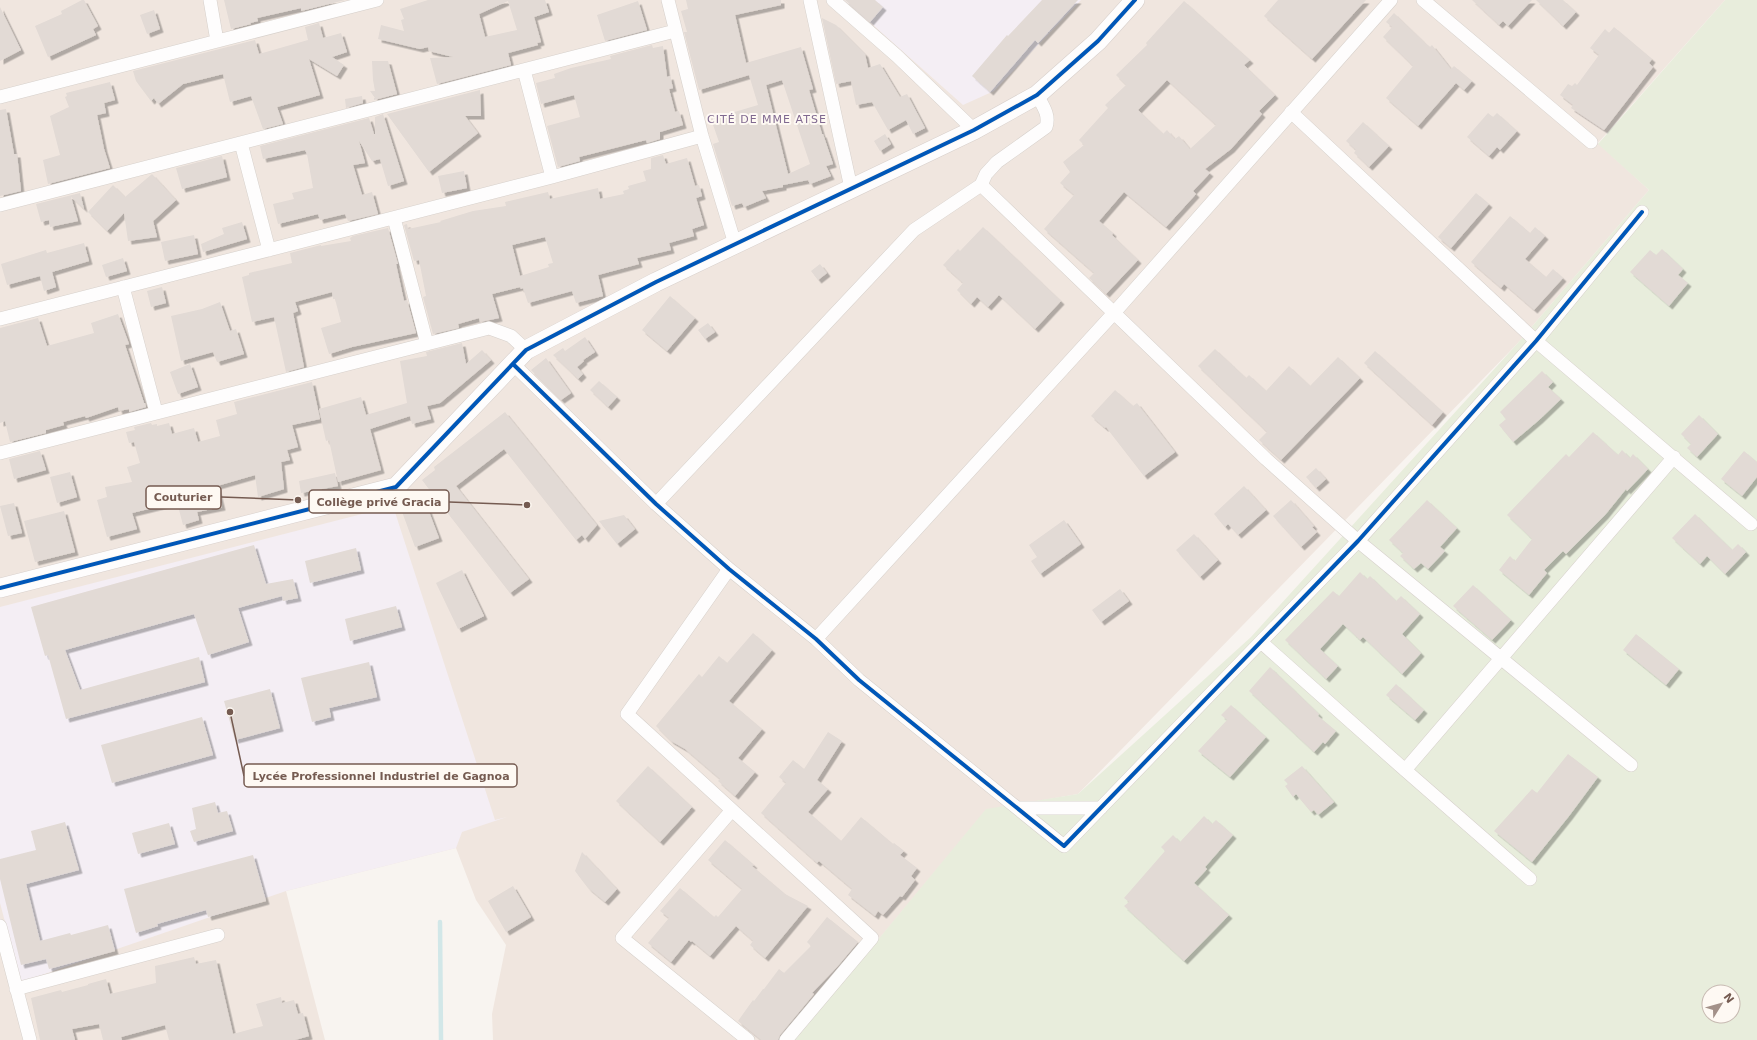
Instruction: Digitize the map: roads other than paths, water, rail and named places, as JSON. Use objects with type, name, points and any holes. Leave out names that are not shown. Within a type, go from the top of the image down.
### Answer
[{"type":"street","points":[[210,0],[217,41]]},
{"type":"street","points":[[0,97],[377,0]]},
{"type":"street","points":[[668,0],[702,136],[735,244]]},
{"type":"street","points":[[810,0],[851,188]]},
{"type":"street","points":[[833,0],[892,51],[974,130]]},
{"type":"street","points":[[0,588],[396,486],[526,350],[656,282],[974,130],[1037,95],[1098,41],[1135,0]]},
{"type":"street","points":[[816,639],[1113,314],[1391,0]]},
{"type":"street","points":[[1423,0],[1591,142]]},
{"type":"street","points":[[0,205],[675,31]]},
{"type":"street","points":[[524,70],[552,177]]},
{"type":"street","points":[[656,504],[914,230],[981,186],[986,174],[997,162],[1046,127],[1048,121],[1047,114],[1037,95]]},
{"type":"street","points":[[1292,112],[1536,341],[1751,524]]},
{"type":"street","points":[[0,319],[552,177],[702,136]]},
{"type":"street","points":[[241,143],[269,250]]},
{"type":"street","points":[[981,186],[1266,460],[1358,540],[1631,765]]},
{"type":"street","points":[[512,364],[656,504],[729,569],[816,639],[859,680],[1064,846],[1358,540],[1536,341],[1642,212]]},
{"type":"street","points":[[394,218],[426,344]]},
{"type":"street","points":[[123,287],[156,412]]},
{"type":"street","points":[[0,453],[489,328],[511,336],[526,350]]},
{"type":"street","points":[[1405,770],[1674,457]]},
{"type":"street","points":[[729,569],[627,714],[872,938],[786,1040]]},
{"type":"street","points":[[1261,642],[1530,879]]},
{"type":"street","points":[[1017,808],[1101,808]]},
{"type":"street","points":[[732,810],[622,938],[748,1040]]},
{"type":"street","points":[[0,926],[30,1040]]},
{"type":"street","points":[[16,989],[218,935]]},
{"type":"waterway","points":[[440,922],[441,1040]]},
{"type":"place","name":"Couturier","points":[[298,500]]},
{"type":"place","name":"Collège privé Gracia","points":[[527,505]]},
{"type":"place","name":"Lycée Professionnel Industriel de Gagnoa","points":[[230,712]]},
{"type":"district","name":"CITÉ DE MME ATSE","points":[[767,119]]}]
